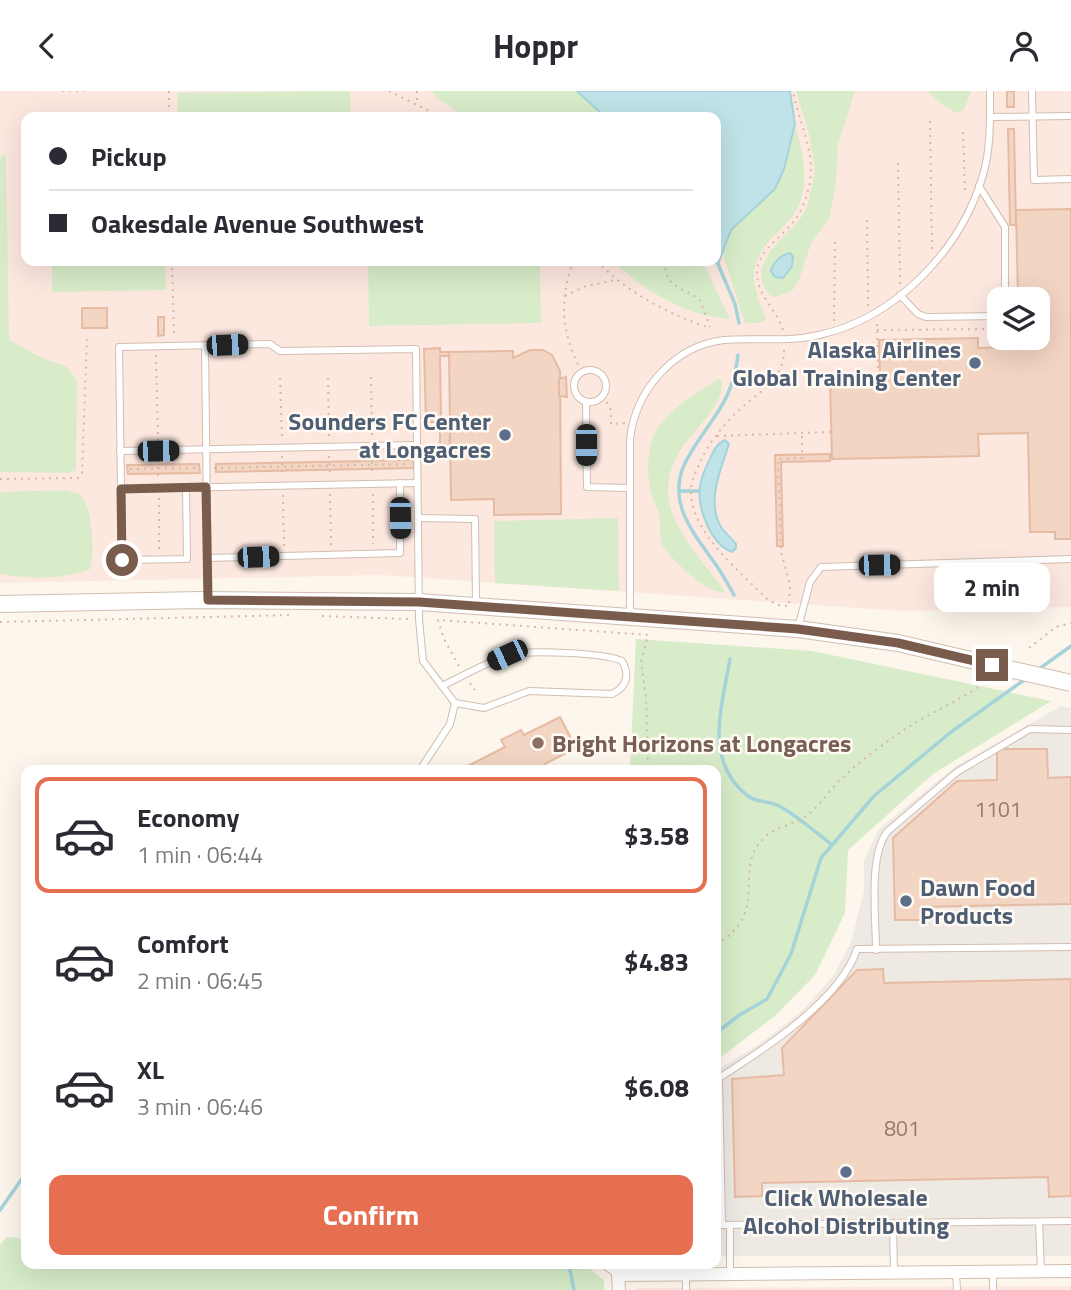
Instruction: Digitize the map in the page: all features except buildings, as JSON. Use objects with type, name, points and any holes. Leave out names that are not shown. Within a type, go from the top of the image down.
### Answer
[{"type":"street","points":[[0,604],[208,600],[419,602],[630,616],[798,629],[898,643],[1071,683]]},
{"type":"street","points":[[619,1290],[618,1275],[1071,1271]]},
{"type":"lane","points":[[630,616],[630,440],[634,418],[646,391],[664,369],[680,356],[710,343],[731,340],[784,340],[834,331],[858,322],[900,296],[932,265],[950,242],[984,175],[990,91]]},
{"type":"lane","points":[[1032,91],[1034,180],[1071,179]]},
{"type":"lane","points":[[990,117],[1071,115]]},
{"type":"lane","points":[[979,186],[1005,227],[1005,287]]},
{"type":"lane","points":[[900,296],[918,314],[926,317],[987,316]]},
{"type":"lane","points":[[186,488],[187,559],[122,560],[119,347],[270,344],[280,351],[416,349],[422,656],[442,686],[455,703],[484,708],[515,694],[529,691],[612,694],[620,690],[628,676],[622,661],[607,656],[524,652],[507,655],[442,686]]},
{"type":"lane","points":[[205,346],[208,600]]},
{"type":"lane","points":[[588,370],[600,373],[606,384],[603,396],[598,401],[586,402],[576,395],[574,382],[582,372],[588,370]]},
{"type":"lane","points":[[586,402],[587,487],[629,488]]},
{"type":"lane","points":[[120,451],[417,445]]},
{"type":"lane","points":[[207,558],[400,553],[400,483]]},
{"type":"lane","points":[[121,489],[418,483]]},
{"type":"lane","points":[[418,518],[475,519],[477,605]]},
{"type":"lane","points":[[798,629],[807,592],[814,574],[821,567],[1071,559]]},
{"type":"lane","points":[[423,765],[450,724],[455,703]]},
{"type":"lane","points":[[876,950],[875,856],[881,838],[957,772],[1030,729],[1071,730]]},
{"type":"lane","points":[[721,1077],[773,1043],[814,1009],[847,970],[857,949],[1071,947]]},
{"type":"lane","points":[[721,1176],[722,1225],[1071,1221]]},
{"type":"lane","points":[[1040,1222],[1041,1271]]},
{"type":"lane","points":[[893,1223],[894,1272]]},
{"type":"lane","points":[[730,1225],[730,1274]]},
{"type":"lane","points":[[610,1269],[618,1275]]},
{"type":"lane","points":[[956,1272],[957,1290]]},
{"type":"lane","points":[[993,1272],[993,1290]]},
{"type":"lane","points":[[686,1274],[686,1290]]},
{"type":"path","points":[[62,91],[84,91]]},
{"type":"path","points":[[169,91],[169,112]]},
{"type":"path","points":[[389,91],[431,112]]},
{"type":"path","points":[[417,91],[417,105]]},
{"type":"path","points":[[793,91],[808,148],[810,184],[800,213],[765,253],[757,271],[761,291],[778,316],[784,340],[783,360],[776,378],[745,405],[717,436],[695,473],[691,488],[697,520],[717,547],[768,600],[778,605],[789,606],[790,585],[780,552],[778,459],[802,458],[802,433]]},
{"type":"path","points":[[930,121],[932,265]]},
{"type":"path","points":[[963,132],[966,215]]},
{"type":"path","points":[[898,163],[900,296]]},
{"type":"path","points":[[867,220],[868,306]]},
{"type":"path","points":[[834,331],[835,242]]},
{"type":"path","points":[[172,266],[174,346]]},
{"type":"path","points":[[573,266],[564,297],[564,316],[567,340],[582,372]]},
{"type":"path","points":[[603,266],[665,310],[710,328],[704,305],[692,294],[671,283],[665,266]]},
{"type":"path","points":[[564,297],[586,286],[619,280]]},
{"type":"path","points":[[877,322],[878,379]]},
{"type":"path","points":[[877,330],[987,328]]},
{"type":"path","points":[[0,479],[78,478],[82,473],[88,339]]},
{"type":"path","points":[[371,377],[374,554]]},
{"type":"path","points":[[281,378],[284,556]]},
{"type":"path","points":[[328,378],[331,555]]},
{"type":"path","points":[[603,396],[611,410],[611,423],[626,423]]},
{"type":"path","points":[[717,436],[831,432]]},
{"type":"path","points":[[130,469],[417,462],[434,454],[450,440]]},
{"type":"path","points":[[0,622],[300,615]]},
{"type":"path","points":[[313,615],[408,619]]},
{"type":"path","points":[[438,620],[443,639],[475,690]]},
{"type":"path","points":[[1030,648],[1056,628],[1071,623]]},
{"type":"path","points":[[721,940],[732,932],[748,908],[750,862],[752,854],[764,838],[782,826],[806,817],[841,779],[897,735],[985,682]]},
{"type":"shaded area","points":[[0,91],[1071,91],[1071,607],[901,611],[381,575],[0,583]]},
{"type":"shaded area","points":[[1061,706],[1071,708],[1071,1256],[721,1256],[721,1068],[761,1043],[803,1010],[834,975],[851,942],[864,891],[864,861],[879,829],[956,766]]},
{"type":"shaded area","points":[[1071,1286],[1071,1290],[637,1290],[637,1288]]},
{"type":"green space","points":[[350,91],[351,112],[178,112],[177,93]]},
{"type":"green space","points":[[431,91],[577,91],[600,112],[458,112]]},
{"type":"green space","points":[[796,91],[855,91],[838,144],[836,183],[829,219],[811,243],[799,280],[792,291],[775,297],[769,295],[762,283],[761,269],[770,251],[800,219],[807,207],[815,172],[810,138]]},
{"type":"green space","points":[[927,91],[971,91],[964,110],[957,113]]},
{"type":"green space","points":[[795,124],[804,165],[802,195],[795,212],[768,242],[756,262],[754,282],[766,319],[761,323],[745,323],[723,255],[731,230],[775,189]]},
{"type":"green space","points":[[6,154],[9,340],[42,358],[66,366],[77,380],[76,470],[69,473],[0,472],[0,157]]},
{"type":"green space","points":[[52,266],[165,266],[166,290],[52,292]]},
{"type":"green space","points":[[368,266],[540,266],[541,323],[369,326]]},
{"type":"green space","points":[[618,266],[704,266],[730,319],[713,317],[681,307],[639,282]]},
{"type":"green space","points":[[719,379],[722,380],[721,394],[676,458],[669,478],[668,496],[680,530],[726,593],[712,590],[701,583],[665,550],[648,473],[652,440],[663,421],[680,405]]},
{"type":"green space","points":[[67,490],[78,493],[87,507],[92,542],[90,569],[69,575],[45,577],[0,574],[0,492]]},
{"type":"green space","points":[[618,518],[619,591],[495,583],[494,521]]},
{"type":"green space","points":[[636,639],[812,651],[1051,701],[933,774],[848,850],[845,913],[815,975],[776,1015],[721,1057],[721,765],[630,765]]},
{"type":"green space","points":[[7,1237],[21,1238],[21,1269],[590,1269],[604,1280],[604,1290],[0,1290],[0,1245]]},
{"type":"water","points":[[577,91],[790,91],[795,124],[784,169],[775,189],[731,230],[721,256],[721,112],[600,112]]},
{"type":"water","points":[[790,253],[793,256],[792,266],[783,278],[775,277],[771,271],[774,265],[781,257]]},
{"type":"water","points":[[725,440],[729,444],[716,485],[715,507],[721,527],[736,544],[732,552],[724,548],[712,534],[703,515],[700,496],[706,467],[715,449]]},
{"type":"waterway","points":[[719,266],[735,304],[739,323]]},
{"type":"waterway","points":[[734,595],[690,526],[680,502],[679,489],[686,461],[731,387],[738,355]]},
{"type":"waterway","points":[[679,491],[699,491]]},
{"type":"waterway","points":[[1039,669],[1071,646]]},
{"type":"waterway","points":[[730,659],[719,732],[725,767],[734,782],[748,796],[786,810],[832,845]]},
{"type":"waterway","points":[[721,1029],[767,999],[791,954],[821,858],[874,796],[951,732],[1027,678]]},
{"type":"waterway","points":[[0,1210],[21,1180]]},
{"type":"waterway","points":[[570,1269],[574,1290]]},
{"type":"place","name":"Alaska Airlines Global Training Center","points":[[975,363]]},
{"type":"place","name":"Sounders FC Center at Longacres","points":[[505,435]]},
{"type":"place","name":"Bright Horizons at Longacres","points":[[538,743]]},
{"type":"place","name":"Dawn Food Products","points":[[906,901]]},
{"type":"place","name":"Click Wholesale Alcohol Distributing","points":[[846,1172]]},
{"type":"route","points":[[122,560],[121,489],[206,487],[208,600],[419,602],[798,629],[898,643],[992,665]]}]
